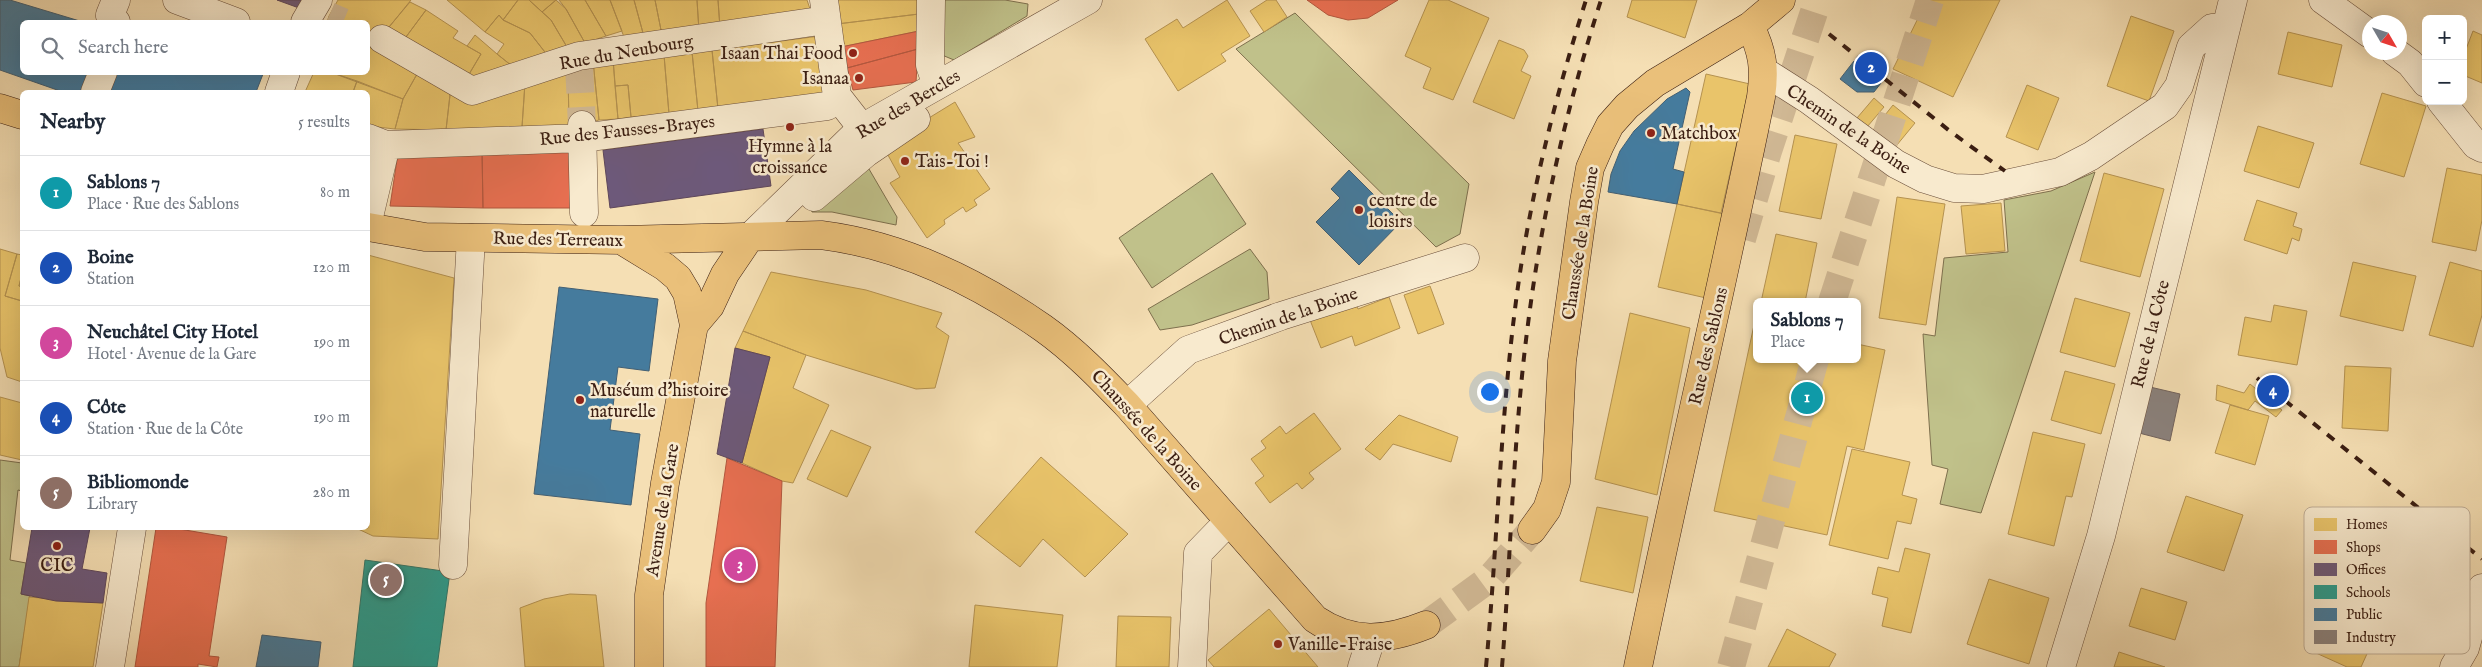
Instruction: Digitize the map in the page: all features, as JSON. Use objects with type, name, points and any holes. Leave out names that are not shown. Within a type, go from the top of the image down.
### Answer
[{"type":"main road","name":"Chaussée de la Boine","points":[[1532,530],[1547,509],[1556,482],[1562,361],[1584,202],[1590,168],[1600,145],[1610,125],[1628,106],[1655,83],[1750,26],[1781,0]]},
{"type":"main road","name":"Rue des Sablons","points":[[1638,667],[1670,512],[1717,311],[1762,97],[1764,72],[1759,44],[1750,26]]},
{"type":"main road","points":[[0,108],[20,114]]},
{"type":"main road","name":"Rue des Terreaux","points":[[370,227],[425,237],[621,240],[750,237]]},
{"type":"main road","name":"Chaussée de la Boine","points":[[750,237],[821,235],[851,239],[900,254],[963,279],[1044,329],[1095,372],[1127,404],[1315,619],[1331,630],[1371,639],[1403,635],[1426,626]]},
{"type":"main road","name":"Avenue de la Gare","points":[[694,325],[710,306],[725,274],[750,237]]},
{"type":"main road","name":"Avenue de la Gare","points":[[621,240],[665,267],[678,278],[687,293],[694,325],[665,483],[649,595],[649,667]]},
{"type":"street","points":[[114,20],[110,15],[116,0]]},
{"type":"street","points":[[177,0],[231,20]]},
{"type":"street","points":[[931,0],[931,69]]},
{"type":"street","name":"Rue des Bercles","points":[[750,237],[862,128],[1088,0]]},
{"type":"street","name":"Rue de la Côte","points":[[2061,667],[2101,536],[2233,0]]},
{"type":"street","points":[[2324,0],[2362,28]]},
{"type":"street","points":[[825,10],[837,96],[862,128]]},
{"type":"street","name":"Rue du Neubourg","points":[[382,40],[472,91],[579,61],[825,10]]},
{"type":"street","name":"Chemin de la Boine","points":[[1764,72],[1810,100],[1896,164],[1925,179],[1954,188],[1983,189],[2060,172],[2091,156],[2165,106],[2179,86],[2191,47],[2212,28],[2226,27]]},
{"type":"street","points":[[2406,60],[2422,78]]},
{"type":"street","points":[[97,90],[102,75]]},
{"type":"street","points":[[280,90],[285,75]]},
{"type":"street","points":[[2444,105],[2476,145],[2482,148]]},
{"type":"street","name":"Rue des Fausses-Brayes","points":[[377,142],[582,132],[827,106]]},
{"type":"street","name":"Rue des Bercles","points":[[800,208],[866,153],[916,120]]},
{"type":"street","points":[[582,132],[584,213]]},
{"type":"street","points":[[370,203],[377,142]]},
{"type":"street","points":[[453,565],[471,238]]},
{"type":"street","name":"Chemin de la Boine","points":[[1127,404],[1188,350],[1281,316],[1465,258]]},
{"type":"street","points":[[1192,667],[1198,553],[1229,521]]},
{"type":"street","points":[[110,667],[132,530]]},
{"type":"street","points":[[2470,630],[2482,588]]},
{"type":"street","points":[[1362,667],[1371,639]]},
{"type":"street","points":[[2454,667],[2462,654]]},
{"type":"green space","points":[[943,0],[1005,0],[1028,4],[1027,16],[954,60],[942,55]]},
{"type":"green space","points":[[1295,13],[1469,184],[1460,234],[1436,247],[1236,49]]},
{"type":"green space","points":[[863,168],[869,169],[897,217],[896,225],[832,212],[812,212],[810,206]]},
{"type":"green space","points":[[2095,172],[1981,513],[1940,504],[1948,469],[1932,465],[1923,334],[1935,336],[1944,258],[2008,252],[2004,200],[2051,191]]},
{"type":"green space","points":[[1212,173],[1246,224],[1152,288],[1119,238]]},
{"type":"green space","points":[[1250,249],[1267,272],[1269,299],[1192,325],[1160,330],[1148,309]]},
{"type":"green space","points":[[0,460],[20,463],[20,490],[18,490],[10,560],[26,563],[21,594],[30,596],[19,667],[0,667]]},
{"type":"building: Homes","points":[[338,0],[411,0],[377,42],[370,38],[370,20],[337,20],[329,16]]},
{"type":"building: Homes","points":[[447,0],[518,0],[503,20],[499,15],[485,32]]},
{"type":"building: Homes","points":[[518,0],[529,0],[551,20],[567,47],[548,56],[530,33],[503,20]]},
{"type":"building: Homes","points":[[529,0],[556,0],[542,12]]},
{"type":"building: Homes","points":[[556,0],[566,9],[585,43],[567,47],[551,20],[542,12]]},
{"type":"building: Homes","points":[[559,0],[585,0],[606,36],[585,43]]},
{"type":"building: Homes","points":[[585,0],[610,0],[622,31],[606,36]]},
{"type":"building: Homes","points":[[610,0],[634,0],[643,33],[624,37]]},
{"type":"building: Homes","points":[[634,0],[655,0],[662,35],[643,33]]},
{"type":"building: Homes","points":[[655,0],[697,0],[699,31],[662,35]]},
{"type":"building: Homes","points":[[697,0],[718,0],[720,28],[699,31]]},
{"type":"building: Homes","points":[[718,0],[807,0],[810,9],[720,28]]},
{"type":"building: Homes","points":[[833,0],[919,0],[919,14],[837,24]]},
{"type":"building: Homes","points":[[1227,0],[1250,36],[1221,54],[1226,61],[1178,91],[1145,39],[1177,19],[1183,28]]},
{"type":"building: Homes","points":[[1267,0],[1276,0],[1287,17],[1264,32],[1250,11]]},
{"type":"building: Homes","points":[[1429,0],[1448,0],[1489,18],[1453,100],[1423,88],[1431,68],[1405,56]]},
{"type":"building: Homes","points":[[1632,0],[1697,0],[1685,38],[1627,17]]},
{"type":"building: Homes","points":[[1927,0],[2000,0],[1953,97],[1893,69]]},
{"type":"building: Homes","points":[[410,2],[426,10],[400,45],[383,34]]},
{"type":"building: Homes","points":[[426,10],[458,31],[453,38],[481,54],[465,81],[400,45]]},
{"type":"building: Homes","points":[[919,14],[919,31],[841,47],[837,24]]},
{"type":"building: Homes","points":[[499,15],[503,20],[530,33],[548,56],[517,70],[497,54],[504,44],[485,32]]},
{"type":"building: Homes","points":[[329,16],[337,20],[328,20]]},
{"type":"building: Homes","points":[[2131,16],[2174,31],[2149,101],[2107,86]]},
{"type":"building: Homes","points":[[2473,31],[2482,35],[2482,83],[2467,77],[2467,47]]},
{"type":"building: Homes","points":[[2288,32],[2342,45],[2332,87],[2278,74]]},
{"type":"building: Homes","points":[[475,35],[517,70],[465,81],[481,54],[467,46]]},
{"type":"building: Homes","points":[[820,36],[827,96],[718,109],[712,50]]},
{"type":"building: Homes","points":[[370,38],[421,67],[403,99],[338,75],[370,75]]},
{"type":"building: Homes","points":[[1499,40],[1524,50],[1528,56],[1521,71],[1531,76],[1514,119],[1473,102]]},
{"type":"building: Homes","points":[[712,50],[718,109],[698,111],[692,52]]},
{"type":"building: Homes","points":[[692,52],[698,111],[669,114],[664,55]]},
{"type":"building: Homes","points":[[664,55],[669,114],[631,117],[628,85],[615,86],[613,59]]},
{"type":"building: Homes","points":[[613,59],[618,119],[599,120],[593,61]]},
{"type":"building: Homes","points":[[593,61],[599,120],[569,128],[568,69]]},
{"type":"building: Homes","points":[[421,67],[451,86],[446,130],[395,129],[403,99]]},
{"type":"building: Homes","points":[[568,69],[569,128],[522,127],[525,83]]},
{"type":"building: Homes","points":[[1706,74],[1750,84],[1721,213],[1677,204]]},
{"type":"building: Homes","points":[[313,75],[339,75],[357,81],[354,90],[306,90]]},
{"type":"building: Homes","points":[[357,81],[403,99],[395,129],[370,126],[370,90],[354,90]]},
{"type":"building: Homes","points":[[525,83],[522,127],[446,130],[451,86]]},
{"type":"building: Homes","points":[[628,85],[631,117],[618,119],[615,86]]},
{"type":"building: Homes","points":[[2027,85],[2059,98],[2038,150],[2006,137]]},
{"type":"building: Homes","points":[[2382,93],[2426,106],[2404,177],[2360,164]]},
{"type":"building: Homes","points":[[1874,98],[1884,107],[1867,127],[1857,118]]},
{"type":"building: Homes","points":[[955,102],[975,137],[958,143],[990,189],[974,200],[977,205],[966,212],[963,207],[944,220],[945,224],[927,238],[890,183],[900,177],[883,146]]},
{"type":"building: Homes","points":[[1893,105],[1915,123],[1892,151],[1870,134]]},
{"type":"building: Homes","points":[[2258,126],[2314,143],[2299,188],[2244,171]]},
{"type":"building: Homes","points":[[1795,135],[1837,144],[1821,219],[1779,211]]},
{"type":"building: Homes","points":[[2447,168],[2482,175],[2482,220],[2476,251],[2432,242]]},
{"type":"building: Homes","points":[[2104,173],[2164,189],[2140,277],[2080,261]]},
{"type":"building: Homes","points":[[1897,197],[1945,204],[1926,325],[1879,318]]},
{"type":"building: Homes","points":[[2257,200],[2297,213],[2293,226],[2302,229],[2299,241],[2292,238],[2287,254],[2244,240]]},
{"type":"building: Homes","points":[[2001,203],[2005,251],[1966,254],[1961,206]]},
{"type":"building: Homes","points":[[1677,204],[1724,214],[1706,298],[1658,287]]},
{"type":"building: Homes","points":[[1776,234],[1817,243],[1806,298],[1762,298]]},
{"type":"building: Homes","points":[[0,249],[17,254],[5,296],[20,300],[20,381],[7,377],[0,348]]},
{"type":"building: Homes","points":[[17,254],[20,255],[20,300],[5,296]]},
{"type":"building: Homes","points":[[370,256],[454,278],[438,539],[373,536],[360,530],[370,530]]},
{"type":"building: Homes","points":[[2353,262],[2416,276],[2403,331],[2340,316]]},
{"type":"building: Homes","points":[[2450,262],[2482,271],[2482,315],[2473,347],[2429,335]]},
{"type":"building: Homes","points":[[771,272],[866,290],[942,313],[936,327],[949,336],[935,388],[916,389],[806,355],[743,331]]},
{"type":"building: Homes","points":[[1430,286],[1444,324],[1418,334],[1404,295]]},
{"type":"building: Homes","points":[[1389,297],[1400,328],[1355,346],[1352,336],[1321,348],[1310,320],[1355,302],[1358,309]]},
{"type":"building: Homes","points":[[2075,298],[2130,313],[2115,367],[2060,352]]},
{"type":"building: Homes","points":[[2274,305],[2307,311],[2297,365],[2238,355],[2245,317],[2271,322]]},
{"type":"building: Homes","points":[[1630,313],[1690,328],[1657,495],[1595,479]]},
{"type":"building: Homes","points":[[1753,330],[1753,363],[1861,363],[1861,345],[1885,350],[1864,450],[1847,446],[1827,535],[1714,511]]},
{"type":"building: Homes","points":[[743,331],[806,355],[793,388],[829,405],[793,483],[782,481],[742,463],[770,357],[735,348]]},
{"type":"building: Homes","points":[[2345,366],[2391,368],[2388,431],[2342,428]]},
{"type":"building: Homes","points":[[2065,371],[2115,384],[2101,434],[2051,420]]},
{"type":"building: Homes","points":[[2250,384],[2282,410],[2276,417],[2255,401],[2248,410],[2216,400],[2217,385],[2244,393]]},
{"type":"building: Homes","points":[[0,397],[20,402],[20,460],[0,455]]},
{"type":"building: Homes","points":[[2230,405],[2269,416],[2255,465],[2215,453]]},
{"type":"building: Homes","points":[[1314,413],[1341,449],[1309,473],[1314,479],[1302,489],[1297,483],[1270,503],[1255,483],[1264,476],[1251,459],[1266,448],[1261,441],[1280,426],[1286,434]]},
{"type":"building: Homes","points":[[1399,415],[1458,437],[1451,462],[1393,444],[1380,460],[1365,449]]},
{"type":"building: Homes","points":[[831,430],[871,447],[847,497],[807,479]]},
{"type":"building: Homes","points":[[2033,432],[2085,444],[2072,497],[2066,496],[2054,546],[2008,534]]},
{"type":"building: Homes","points":[[1852,449],[1910,462],[1902,495],[1917,499],[1911,524],[1897,521],[1888,559],[1829,545]]},
{"type":"building: Homes","points":[[1041,457],[1128,534],[1085,577],[1043,539],[1020,567],[975,532]]},
{"type":"building: Homes","points":[[2186,496],[2243,515],[2224,571],[2167,552]]},
{"type":"building: Homes","points":[[1597,507],[1648,517],[1633,593],[1580,581]]},
{"type":"building: Homes","points":[[1905,548],[1930,554],[1911,633],[1882,626],[1888,598],[1872,594],[1878,567],[1899,572]]},
{"type":"building: Homes","points":[[1989,579],[2049,598],[2029,664],[1967,644]]},
{"type":"building: Homes","points":[[2141,588],[2187,602],[2175,640],[2129,626]]},
{"type":"building: Homes","points":[[570,594],[596,595],[604,667],[525,667],[520,608],[544,599]]},
{"type":"building: Homes","points":[[29,597],[103,603],[93,667],[19,667]]},
{"type":"building: Homes","points":[[975,605],[1063,615],[1057,667],[969,667]]},
{"type":"building: Homes","points":[[1269,609],[1318,667],[1214,667],[1208,660]]},
{"type":"building: Homes","points":[[1118,616],[1171,617],[1169,667],[1116,667]]},
{"type":"building: Homes","points":[[1787,629],[1836,654],[1829,667],[1768,667]]},
{"type":"building: Homes","points":[[2119,652],[2165,667],[2114,667]]},
{"type":"building: Homes","points":[[2318,654],[2367,654],[2361,667],[2347,667]]},
{"type":"building: Shops","points":[[1307,0],[1398,0],[1368,18],[1348,20],[1328,15]]},
{"type":"building: Shops","points":[[919,31],[918,49],[847,68],[841,47]]},
{"type":"building: Shops","points":[[918,49],[916,82],[853,90],[847,68]]},
{"type":"building: Shops","points":[[399,147],[482,150],[483,208],[390,206]]},
{"type":"building: Shops","points":[[482,150],[571,150],[571,208],[483,208]]},
{"type":"building: Shops","points":[[727,458],[782,481],[775,667],[706,667],[706,603]]},
{"type":"building: Shops","points":[[156,530],[185,530],[227,537],[209,656],[219,657],[217,667],[198,664],[198,667],[135,667]]},
{"type":"building: Offices","points":[[277,0],[313,0],[299,8]]},
{"type":"building: Offices","points":[[763,129],[771,186],[610,208],[603,150]]},
{"type":"building: Offices","points":[[735,348],[770,357],[742,463],[717,454]]},
{"type":"building: Offices","points":[[32,530],[90,530],[82,569],[107,573],[103,603],[56,601],[21,594]]},
{"type":"building: Schools","points":[[365,560],[450,572],[437,667],[353,667]]},
{"type":"building: Public","points":[[0,0],[10,0],[76,20],[20,20],[20,75],[93,75],[88,90],[57,90],[0,70]]},
{"type":"building: Public","points":[[1854,61],[1881,83],[1874,92],[1857,92],[1840,79]]},
{"type":"building: Public","points":[[110,75],[263,75],[257,90],[104,90]]},
{"type":"building: Public","points":[[1686,88],[1690,92],[1673,169],[1684,172],[1677,204],[1608,192],[1611,174],[1620,151],[1634,131],[1667,99]]},
{"type":"building: Public","name":"centre de loisirs","points":[[1349,170],[1401,222],[1359,265],[1316,222],[1340,198],[1331,189]]},
{"type":"building: Public","name":"Muséum d'histoire naturelle","points":[[559,287],[658,299],[649,371],[618,367],[610,430],[640,434],[631,505],[534,494]]},
{"type":"building: Public","points":[[262,635],[321,642],[318,667],[256,667]]},
{"type":"building: Industry","points":[[2150,387],[2180,394],[2170,441],[2139,433]]},
{"type":"tunnel","points":[[1742,239],[1768,151],[1818,0]]},
{"type":"tunnel","points":[[1833,298],[1930,0]]},
{"type":"tunnel","points":[[329,16],[338,20]]},
{"type":"tunnel","points":[[579,65],[582,125]]},
{"type":"tunnel","points":[[1731,667],[1814,363]]},
{"type":"tunnel","points":[[1426,625],[1489,579],[1532,530]]},
{"type":"railway","points":[[1486,667],[1506,398],[1520,270],[1543,153],[1563,76],[1586,0]]},
{"type":"railway","points":[[1502,667],[1519,410],[1534,283],[1557,160],[1577,80],[1601,0]]},
{"type":"railway","points":[[1829,34],[1951,132],[2005,171]]},
{"type":"railway","points":[[2257,378],[2417,507]]},
{"type":"railway","points":[[2470,549],[2482,559]]},
{"type":"place","name":"Isaan Thai Food","points":[[853,53]]},
{"type":"place","name":"Boine","points":[[1871,68]]},
{"type":"place","name":"Isanaa","points":[[859,78]]},
{"type":"place","name":"Hymne à la croissance","points":[[790,127]]},
{"type":"place","name":"Matchbox","points":[[1651,133]]},
{"type":"place","name":"Tais-Toi !","points":[[905,161]]},
{"type":"place","name":"centre de loisirs","points":[[1359,210]]},
{"type":"place","name":"Côte","points":[[2273,391]]},
{"type":"place","name":"Sablons 7","points":[[1807,398]]},
{"type":"place","name":"Muséum d'histoire naturelle","points":[[580,400]]},
{"type":"place","name":"CIC","points":[[57,546]]},
{"type":"place","name":"Neuchâtel City Hotel","points":[[740,565]]},
{"type":"place","name":"Bibliomonde","points":[[386,580]]},
{"type":"place","name":"Vanille-Fraise","points":[[1278,644]]}]
